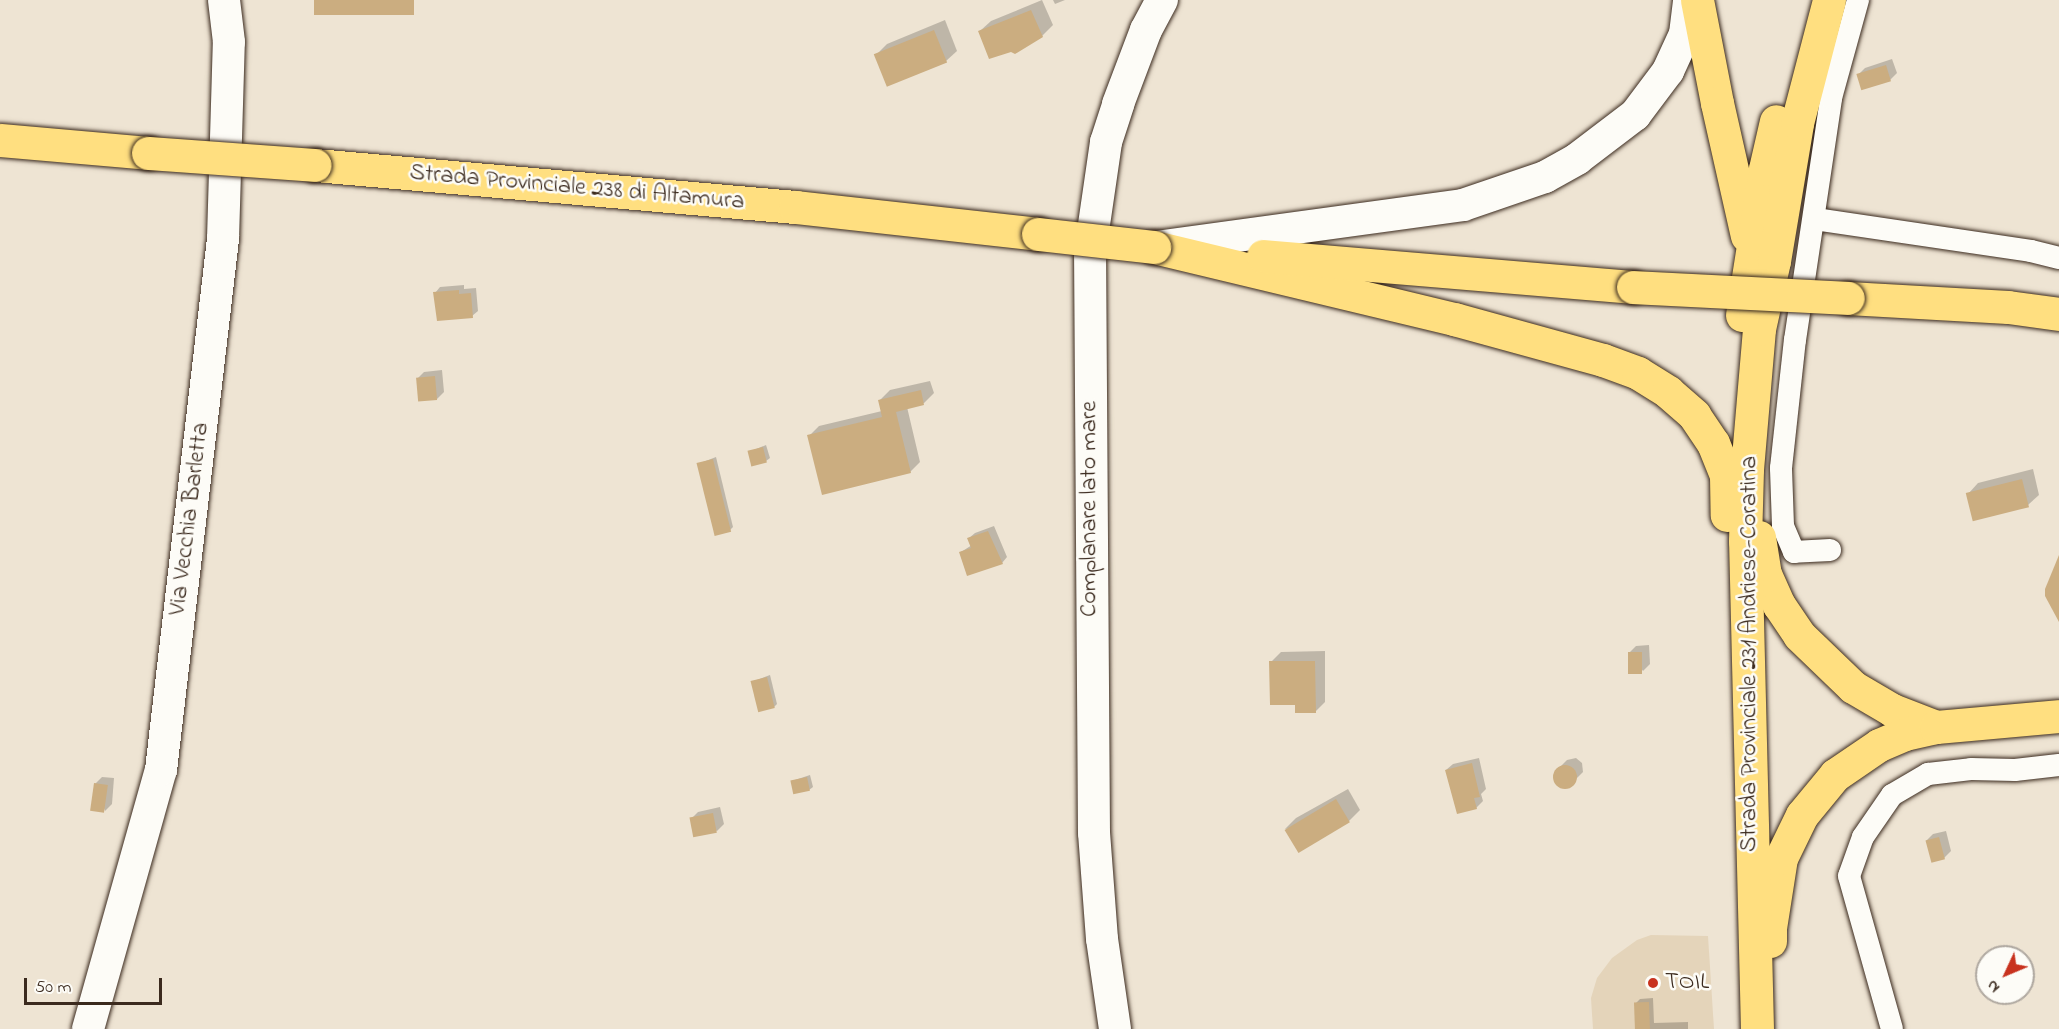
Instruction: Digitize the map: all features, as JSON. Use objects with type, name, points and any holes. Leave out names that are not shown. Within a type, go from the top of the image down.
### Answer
[{"type":"main road","points":[[1697,0],[1717,103],[1751,254]]},
{"type":"main road","name":"Strada Provinciale 231 Andriese-Coratina","points":[[1737,1029],[1732,940],[1732,373],[1765,169],[1806,0]]},
{"type":"main road","name":"Strada Provinciale 231 Andriese-Coratina","points":[[1757,1029],[1745,541],[1756,353],[1797,123],[1829,0]]},
{"type":"main road","name":"Strada Provinciale 238 di Altamura","points":[[0,140],[772,205],[1154,247]]},
{"type":"main road","points":[[1154,247],[1633,287],[2008,307],[2059,314]]},
{"type":"main road","points":[[1154,247],[1454,319],[1603,360],[1638,373],[1668,392],[1694,415],[1713,443],[1726,476],[1731,581]]},
{"type":"main road","points":[[1756,353],[1768,379],[1760,481],[1759,538],[1765,574],[1779,605],[1799,635],[1853,687],[1892,710],[1935,727]]},
{"type":"main road","points":[[1774,1029],[1770,928],[1781,858],[1794,829],[1818,794],[1835,775],[1879,745],[1905,734],[1935,727],[2059,716]]},
{"type":"street","name":"Via Vecchia Barletta","points":[[88,1029],[161,770],[223,238],[229,42],[224,0]]},
{"type":"street","name":"Complanare lato mare","points":[[1115,1029],[1102,939],[1094,833],[1090,252],[1106,142],[1146,30],[1162,0]]},
{"type":"street","points":[[1154,247],[1463,205],[1545,177],[1594,148],[1635,115],[1668,71],[1685,34],[1689,0]]},
{"type":"street","points":[[1830,550],[1794,552],[1783,526],[1781,468],[1796,340],[1831,98],[1858,0]]},
{"type":"street","points":[[1815,219],[2031,251],[2059,258]]},
{"type":"street","points":[[1892,1029],[1849,876],[1863,837],[1892,795],[1928,774],[2059,765]]},
{"type":"shaded area","name":"TOIL","points":[[1651,935],[1708,936],[1714,1029],[1593,1029],[1591,998],[1597,978],[1612,958],[1637,940]]},
{"type":"building","points":[[314,0],[414,0],[414,15],[314,15]]},
{"type":"building","points":[[1031,10],[1043,37],[1015,54],[1011,52],[989,59],[978,31]]},
{"type":"building","points":[[934,30],[947,62],[887,87],[874,54]]},
{"type":"building","points":[[1886,65],[1891,81],[1861,90],[1856,74]]},
{"type":"building","points":[[459,290],[459,294],[471,293],[473,318],[437,321],[433,292]]},
{"type":"building","points":[[435,376],[437,400],[418,402],[416,378]]},
{"type":"building","points":[[921,390],[924,405],[896,412],[911,473],[822,495],[807,435],[882,417],[878,400]]},
{"type":"building","points":[[763,447],[767,463],[751,466],[747,451]]},
{"type":"building","points":[[713,459],[731,532],[715,536],[697,463]]},
{"type":"building","points":[[2022,479],[2029,507],[1973,521],[1966,493]]},
{"type":"building","points":[[988,531],[1003,564],[967,576],[959,552],[971,548],[967,538]]},
{"type":"building","points":[[2059,555],[2059,622],[2045,596],[2045,589]]},
{"type":"building","points":[[1628,652],[1642,652],[1642,674],[1628,674]]},
{"type":"building","points":[[1269,661],[1315,661],[1316,713],[1295,713],[1295,705],[1270,705]]},
{"type":"building","points":[[767,677],[775,708],[758,712],[751,681]]},
{"type":"building","points":[[1472,763],[1480,797],[1474,798],[1477,809],[1457,814],[1445,770]]},
{"type":"building","points":[[1565,765],[1574,768],[1577,777],[1574,786],[1565,789],[1556,786],[1553,777],[1556,768]]},
{"type":"building","points":[[807,777],[810,791],[793,794],[790,781]]},
{"type":"building","points":[[94,783],[108,785],[104,813],[90,811]]},
{"type":"building","points":[[1336,799],[1350,822],[1298,853],[1285,830]]},
{"type":"building","points":[[713,813],[717,833],[693,837],[689,818]]},
{"type":"building","points":[[1939,837],[1945,859],[1931,863],[1925,841]]},
{"type":"building","points":[[1649,1002],[1650,1029],[1635,1029],[1634,1003]]},
{"type":"place","name":"TOIL","points":[[1653,983]]}]
